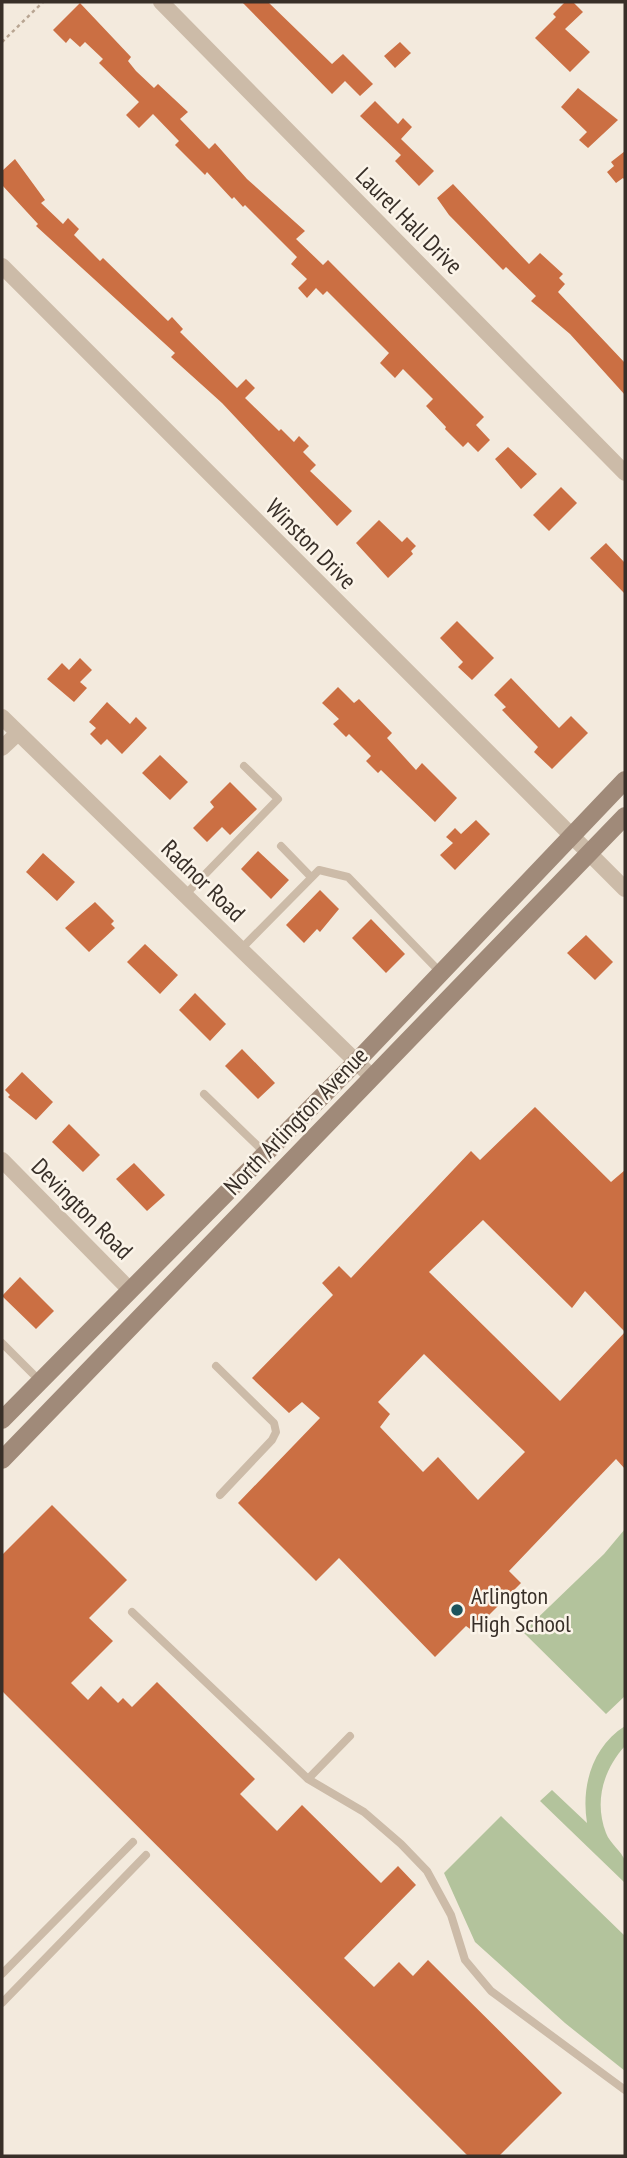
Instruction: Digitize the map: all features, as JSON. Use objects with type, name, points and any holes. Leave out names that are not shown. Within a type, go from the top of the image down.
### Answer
[{"type":"main road","name":"North Arlington Avenue","points":[[2,1420],[357,1061],[625,780]]},
{"type":"main road","name":"North Arlington Avenue","points":[[2,1460],[625,816]]},
{"type":"street","name":"Laurel Hall Drive","points":[[161,2],[625,472]]},
{"type":"street","name":"Winston Drive","points":[[2,266],[625,889]]},
{"type":"street","name":"Radnor Road","points":[[2,717],[372,1077]]},
{"type":"street","points":[[2,748],[18,733]]},
{"type":"street","name":"Devington Road","points":[[2,1160],[130,1290]]},
{"type":"lane","points":[[185,895],[278,799],[244,766]]},
{"type":"lane","points":[[281,846],[312,877]]},
{"type":"lane","points":[[241,949],[318,870],[348,877],[441,972]]},
{"type":"lane","points":[[204,1094],[265,1153]]},
{"type":"lane","points":[[2,1343],[40,1381]]},
{"type":"lane","points":[[216,1366],[274,1423],[276,1432],[272,1440],[220,1494]]},
{"type":"lane","points":[[132,1612],[308,1779],[364,1812],[427,1871],[451,1915],[465,1960],[491,1991],[625,2090]]},
{"type":"lane","points":[[308,1779],[349,1736]]},
{"type":"lane","points":[[2,1974],[133,1842]]},
{"type":"lane","points":[[2,2003],[146,1855]]},
{"type":"path","points":[[2,42],[43,2]]},
{"type":"green space","points":[[625,1529],[625,1696],[606,1714],[523,1632],[604,1554]]},
{"type":"green space","points":[[625,1726],[625,1746],[606,1776],[601,1810],[608,1837],[625,1861],[625,1883],[540,1801],[552,1790],[587,1823],[586,1795],[591,1769],[604,1745]]},
{"type":"green space","points":[[501,1816],[625,1936],[625,2071],[565,2023],[475,1942],[444,1873]]},
{"type":"building","points":[[242,2],[268,2],[332,64],[343,54],[373,84],[360,96],[345,81],[332,94]]},
{"type":"building","points":[[565,2],[573,2],[583,12],[565,29],[590,52],[570,72],[535,38],[556,17],[553,14]]},
{"type":"building","points":[[80,3],[131,57],[128,61],[136,71],[154,88],[158,84],[188,112],[180,119],[209,149],[215,143],[247,179],[305,231],[296,239],[323,265],[328,260],[484,417],[476,425],[490,440],[478,452],[468,442],[463,447],[445,429],[426,406],[433,399],[403,369],[395,378],[380,363],[389,353],[327,291],[323,295],[316,288],[307,298],[298,288],[307,279],[291,264],[297,257],[245,205],[243,207],[234,197],[232,199],[207,172],[205,175],[175,145],[179,141],[153,114],[139,128],[126,115],[139,102],[99,63],[103,59],[85,42],[80,47],[70,38],[66,43],[53,30]]},
{"type":"building","points":[[400,42],[411,53],[395,68],[384,56]]},
{"type":"building","points":[[578,88],[618,120],[588,148],[579,140],[587,132],[561,107]]},
{"type":"building","points":[[375,101],[398,124],[403,118],[412,127],[401,139],[434,171],[419,186],[395,161],[401,155],[360,116]]},
{"type":"building","points":[[625,151],[625,180],[623,178],[616,183],[607,172],[614,166],[611,162]]},
{"type":"building","points":[[15,159],[45,200],[41,203],[63,224],[68,218],[79,229],[74,235],[100,261],[103,258],[168,321],[172,317],[183,329],[180,332],[237,388],[246,379],[255,388],[245,398],[279,431],[281,429],[294,442],[299,436],[309,446],[303,452],[316,465],[310,471],[352,511],[337,526],[222,403],[171,357],[175,353],[36,226],[38,224],[2,185],[2,171]]},
{"type":"building","points":[[453,184],[529,264],[540,253],[563,274],[559,278],[565,284],[558,292],[625,363],[625,395],[570,334],[531,301],[536,296],[506,267],[503,270],[449,215],[437,198]]},
{"type":"building","points":[[508,447],[537,474],[521,489],[495,459]]},
{"type":"building","points":[[561,487],[577,503],[549,531],[533,515]]},
{"type":"building","points":[[379,520],[402,542],[407,537],[416,546],[411,551],[413,554],[388,578],[356,543]]},
{"type":"building","points":[[606,543],[625,563],[625,594],[590,558]]},
{"type":"building","points":[[457,621],[494,658],[472,680],[458,667],[463,662],[440,638]]},
{"type":"building","points":[[80,658],[92,670],[80,682],[87,688],[74,702],[47,679],[62,663],[69,670]]},
{"type":"building","points":[[511,678],[559,728],[571,716],[588,733],[552,769],[534,752],[538,747],[502,710],[506,707],[494,695]]},
{"type":"building","points":[[338,687],[354,703],[359,699],[392,733],[387,738],[416,770],[422,763],[457,798],[435,822],[381,770],[378,773],[366,761],[371,756],[349,734],[346,737],[333,724],[339,719],[322,703]]},
{"type":"building","points":[[107,702],[130,724],[136,717],[147,728],[122,754],[107,739],[101,745],[90,734],[96,728],[89,722]]},
{"type":"building","points":[[160,755],[188,782],[170,800],[142,773]]},
{"type":"building","points":[[230,782],[257,809],[230,835],[222,827],[207,842],[193,828],[214,807],[210,802]]},
{"type":"building","points":[[476,820],[490,834],[455,870],[440,855],[453,843],[446,837],[455,828],[461,834]]},
{"type":"building","points":[[258,851],[289,880],[271,899],[241,869]]},
{"type":"building","points":[[43,853],[75,882],[57,901],[26,872]]},
{"type":"building","points":[[320,890],[339,909],[320,932],[317,929],[304,943],[286,925]]},
{"type":"building","points":[[95,902],[114,921],[111,924],[115,928],[89,952],[65,928]]},
{"type":"building","points":[[371,919],[405,954],[386,973],[352,938]]},
{"type":"building","points":[[586,935],[613,962],[595,980],[567,953]]},
{"type":"building","points":[[145,944],[178,975],[160,994],[127,962]]},
{"type":"building","points":[[195,993],[226,1024],[210,1041],[179,1010]]},
{"type":"building","points":[[242,1049],[275,1083],[258,1099],[225,1066]]},
{"type":"building","points":[[22,1072],[53,1102],[36,1120],[8,1097],[10,1095],[5,1090]]},
{"type":"building","points":[[535,1107],[611,1182],[625,1170],[625,1332],[625,1469],[616,1459],[509,1571],[521,1583],[473,1631],[466,1626],[435,1657],[339,1558],[316,1581],[238,1503],[320,1418],[302,1402],[289,1413],[252,1378],[333,1295],[322,1283],[339,1266],[351,1278],[471,1151],[480,1160]],"holes":[[[483,1220],[572,1308],[585,1291],[625,1332],[560,1401],[429,1272]],[[424,1354],[525,1452],[478,1500],[438,1457],[423,1472],[380,1427],[390,1414],[378,1402]]]},
{"type":"building","points":[[69,1124],[100,1155],[83,1172],[52,1142]]},
{"type":"building","points":[[134,1163],[165,1195],[147,1211],[116,1179]]},
{"type":"building","points":[[20,1277],[54,1311],[36,1329],[2,1296]]},
{"type":"building","points":[[52,1505],[127,1580],[89,1618],[113,1641],[71,1683],[88,1700],[101,1686],[118,1703],[123,1698],[132,1707],[157,1682],[255,1779],[240,1794],[277,1831],[302,1805],[381,1883],[398,1866],[416,1885],[344,1958],[374,1987],[399,1962],[413,1976],[428,1960],[562,2093],[499,2156],[468,2156],[2,1691],[2,1555]]},
{"type":"place","name":"Arlington High School","points":[[457,1610]]}]
